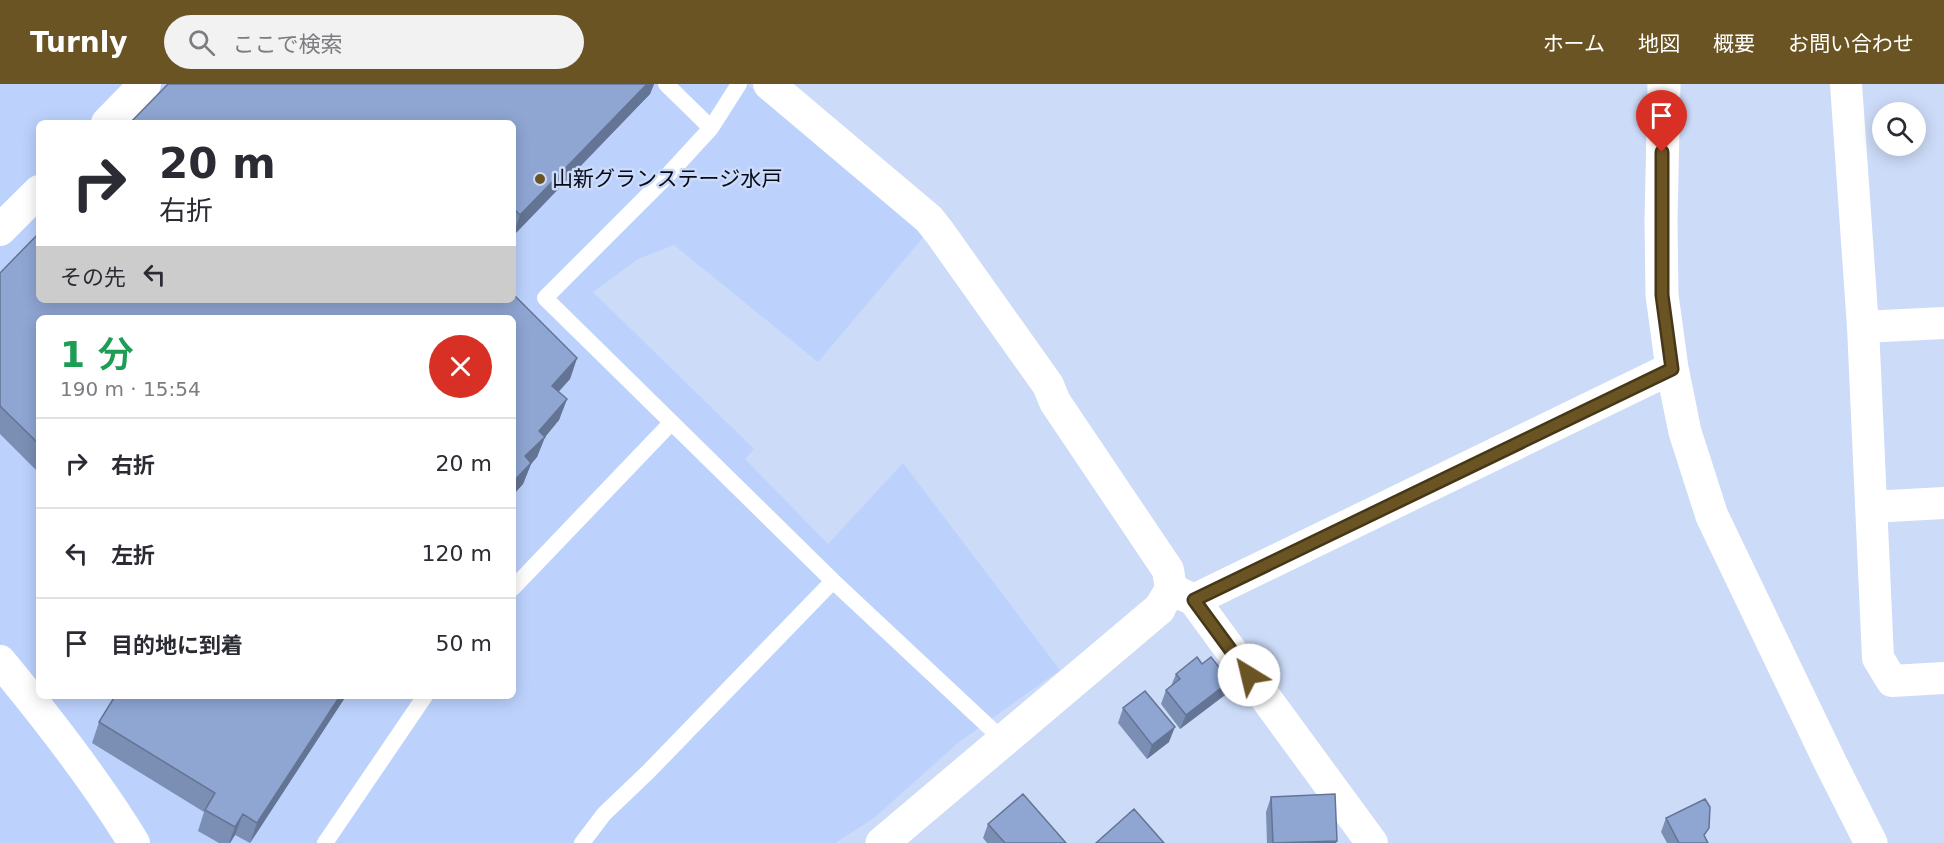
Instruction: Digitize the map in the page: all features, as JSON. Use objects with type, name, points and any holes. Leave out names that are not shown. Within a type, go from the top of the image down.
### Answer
[{"type":"street","points":[[109,120],[145,84]]},
{"type":"street","points":[[769,84],[929,219],[1048,385],[1055,402],[1168,570],[1175,600],[1372,843]]},
{"type":"street","points":[[1664,84],[1662,295],[1672,369],[1685,432],[1712,516],[1871,843]]},
{"type":"street","points":[[1846,84],[1863,327],[1878,658],[1892,681],[1944,678]]},
{"type":"street","points":[[0,230],[36,194]]},
{"type":"street","points":[[1863,327],[1944,322]]},
{"type":"street","points":[[882,843],[1003,740],[1175,600],[1672,369]]},
{"type":"street","points":[[1871,507],[1944,503]]},
{"type":"street","points":[[0,661],[114,810],[134,843]]},
{"type":"lane","points":[[666,84],[711,128]]},
{"type":"lane","points":[[739,84],[711,128],[668,176],[545,298],[833,581],[1003,740]]},
{"type":"lane","points":[[516,585],[671,423]]},
{"type":"lane","points":[[582,843],[604,814],[648,772],[833,581]]},
{"type":"lane","points":[[325,843],[423,699]]},
{"type":"shaded area","points":[[0,84],[747,84],[926,234],[818,362],[674,245],[638,259],[593,292],[754,449],[745,459],[828,544],[903,463],[1060,670],[959,742],[874,818],[835,843],[0,843]]},
{"type":"building","name":"山新グランステージ水戸","points":[[168,84],[647,84],[520,215],[516,211],[516,120],[133,120]]},
{"type":"building","points":[[36,236],[36,303],[516,303],[516,297],[577,358],[552,386],[567,399],[539,431],[545,437],[525,456],[531,463],[516,479],[516,315],[36,315],[36,441],[0,406],[0,273]]},
{"type":"building","points":[[1197,657],[1202,664],[1211,657],[1230,681],[1186,715],[1166,690],[1180,679],[1176,674]]},
{"type":"building","points":[[1145,691],[1175,727],[1152,745],[1123,708]]},
{"type":"building","points":[[113,699],[338,699],[257,823],[243,814],[235,827],[205,810],[215,793],[99,722]]},
{"type":"building","points":[[1023,794],[1066,843],[1005,843],[988,824]]},
{"type":"building","points":[[1335,794],[1337,841],[1273,843],[1271,797]]},
{"type":"building","points":[[1705,799],[1710,807],[1709,828],[1704,835],[1708,843],[1679,843],[1666,818]]},
{"type":"building","points":[[1134,809],[1164,843],[1096,843]]},
{"type":"place","name":"山新グランステージ水戸","points":[[540,179]]},
{"type":"route","points":[[1249,675],[1194,600],[1672,369],[1662,295],[1662,152]]}]
